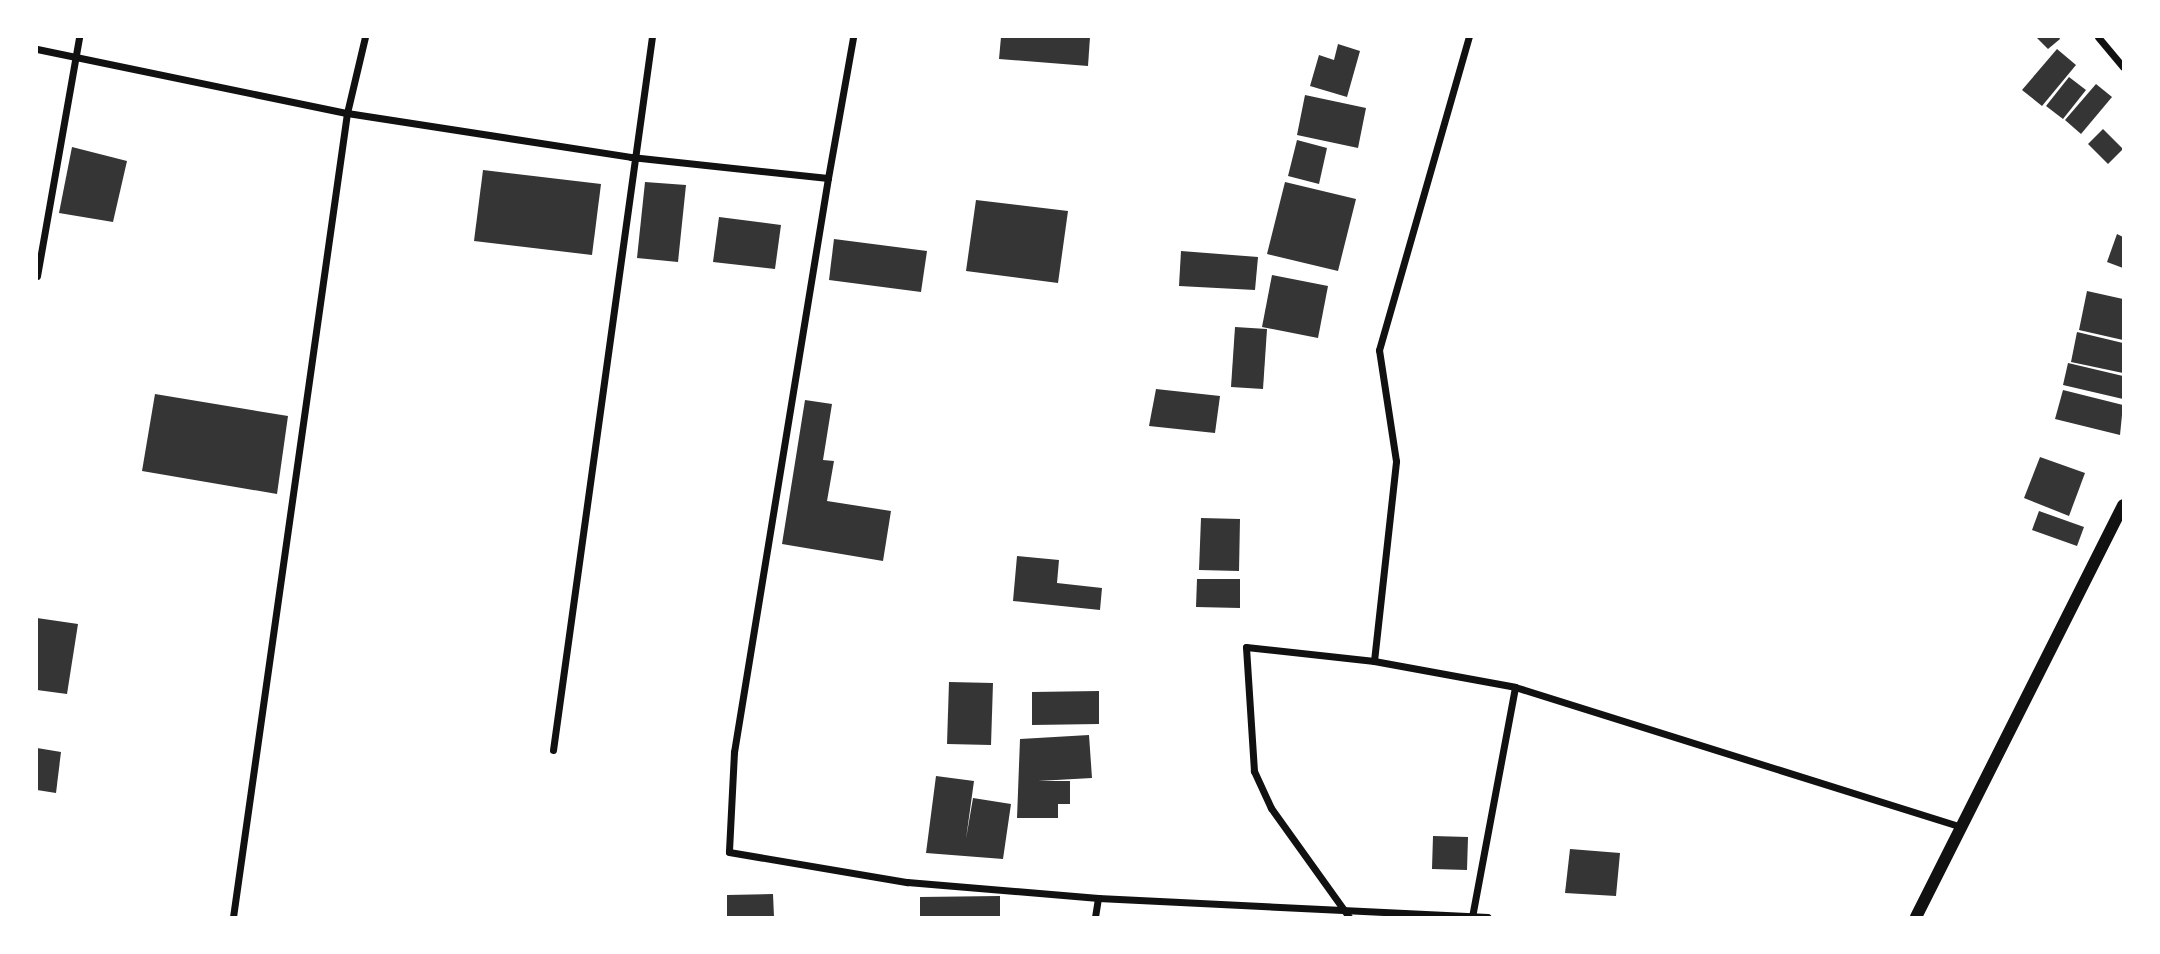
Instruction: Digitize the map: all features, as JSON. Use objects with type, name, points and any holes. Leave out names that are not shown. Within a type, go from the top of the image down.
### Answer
[{"type":"street","points":[[37,276],[79,37]]},
{"type":"street","points":[[233,917],[347,113],[365,37]]},
{"type":"street","points":[[553,750],[631,157],[652,37]]},
{"type":"street","points":[[853,37],[734,752],[729,852],[907,882],[1098,898],[1345,906],[1488,917]]},
{"type":"street","points":[[1374,661],[1396,461],[1379,349],[1469,37]]},
{"type":"street","points":[[2098,37],[2123,67]]},
{"type":"street","points":[[37,49],[347,113],[631,157],[828,178]]},
{"type":"street","points":[[1916,917],[1964,828],[2123,506]]},
{"type":"street","points":[[1349,917],[1345,906],[1271,808],[1254,771],[1246,647],[1374,661],[1515,687],[1964,828]]},
{"type":"street","points":[[1472,916],[1515,687]]},
{"type":"street","points":[[1095,917],[1098,898]]},
{"type":"building","points":[[1001,37],[1090,37],[1088,66],[999,59]]},
{"type":"building","points":[[2036,37],[2059,37],[2060,39],[2048,49]]},
{"type":"building","points":[[1338,44],[1360,51],[1347,97],[1310,86],[1319,55],[1334,60]]},
{"type":"building","points":[[2057,49],[2076,65],[2042,106],[2022,90]]},
{"type":"building","points":[[2069,77],[2086,90],[2063,119],[2046,106]]},
{"type":"building","points":[[2096,84],[2112,97],[2081,134],[2065,120]]},
{"type":"building","points":[[1305,95],[1366,108],[1358,148],[1297,135]]},
{"type":"building","points":[[2103,129],[2123,149],[2108,164],[2088,144]]},
{"type":"building","points":[[1297,140],[1327,148],[1319,184],[1288,176]]},
{"type":"building","points":[[72,147],[127,161],[113,222],[59,213]]},
{"type":"building","points":[[483,170],[601,184],[592,255],[474,241]]},
{"type":"building","points":[[645,182],[686,185],[678,262],[637,258]]},
{"type":"building","points":[[1285,182],[1356,199],[1338,271],[1267,254]]},
{"type":"building","points":[[976,200],[1068,211],[1058,283],[966,271]]},
{"type":"building","points":[[719,217],[781,225],[775,269],[713,262]]},
{"type":"building","points":[[2117,234],[2123,237],[2123,268],[2107,262]]},
{"type":"building","points":[[834,239],[927,251],[921,292],[829,280]]},
{"type":"building","points":[[1181,251],[1258,257],[1255,290],[1179,286]]},
{"type":"building","points":[[1272,275],[1328,286],[1318,338],[1262,327]]},
{"type":"building","points":[[2087,291],[2123,299],[2123,340],[2079,330]]},
{"type":"building","points":[[1235,327],[1267,329],[1263,389],[1231,387]]},
{"type":"building","points":[[2077,332],[2123,343],[2123,373],[2071,362]]},
{"type":"building","points":[[2068,363],[2123,376],[2123,399],[2063,385]]},
{"type":"building","points":[[1156,389],[1220,396],[1215,433],[1149,426]]},
{"type":"building","points":[[2063,390],[2123,405],[2120,435],[2055,419]]},
{"type":"building","points":[[155,394],[288,416],[277,494],[142,471]]},
{"type":"building","points":[[805,400],[832,404],[823,460],[834,461],[827,501],[891,511],[883,561],[782,544]]},
{"type":"building","points":[[2040,457],[2085,473],[2069,516],[2024,498]]},
{"type":"building","points":[[2039,511],[2084,527],[2077,546],[2032,530]]},
{"type":"building","points":[[1201,518],[1240,519],[1239,571],[1199,570]]},
{"type":"building","points":[[1017,556],[1059,560],[1057,583],[1102,588],[1100,610],[1013,601]]},
{"type":"building","points":[[1197,579],[1240,579],[1240,608],[1196,607]]},
{"type":"building","points":[[37,618],[78,624],[67,694],[37,690]]},
{"type":"building","points":[[949,682],[993,683],[991,745],[947,744]]},
{"type":"building","points":[[1099,691],[1099,724],[1032,725],[1032,692]]},
{"type":"building","points":[[1089,735],[1092,778],[1038,781],[1070,781],[1070,804],[1058,804],[1058,818],[1017,818],[1020,739]]},
{"type":"building","points":[[37,748],[61,752],[56,793],[37,790]]},
{"type":"building","points":[[936,776],[974,781],[966,839],[973,798],[1011,804],[1003,859],[926,853]]},
{"type":"building","points":[[1433,836],[1468,837],[1467,870],[1432,869]]},
{"type":"building","points":[[1570,849],[1620,853],[1616,896],[1565,893]]},
{"type":"building","points":[[773,894],[774,917],[727,917],[727,895]]},
{"type":"building","points":[[1000,896],[1000,917],[920,917],[920,897]]}]
